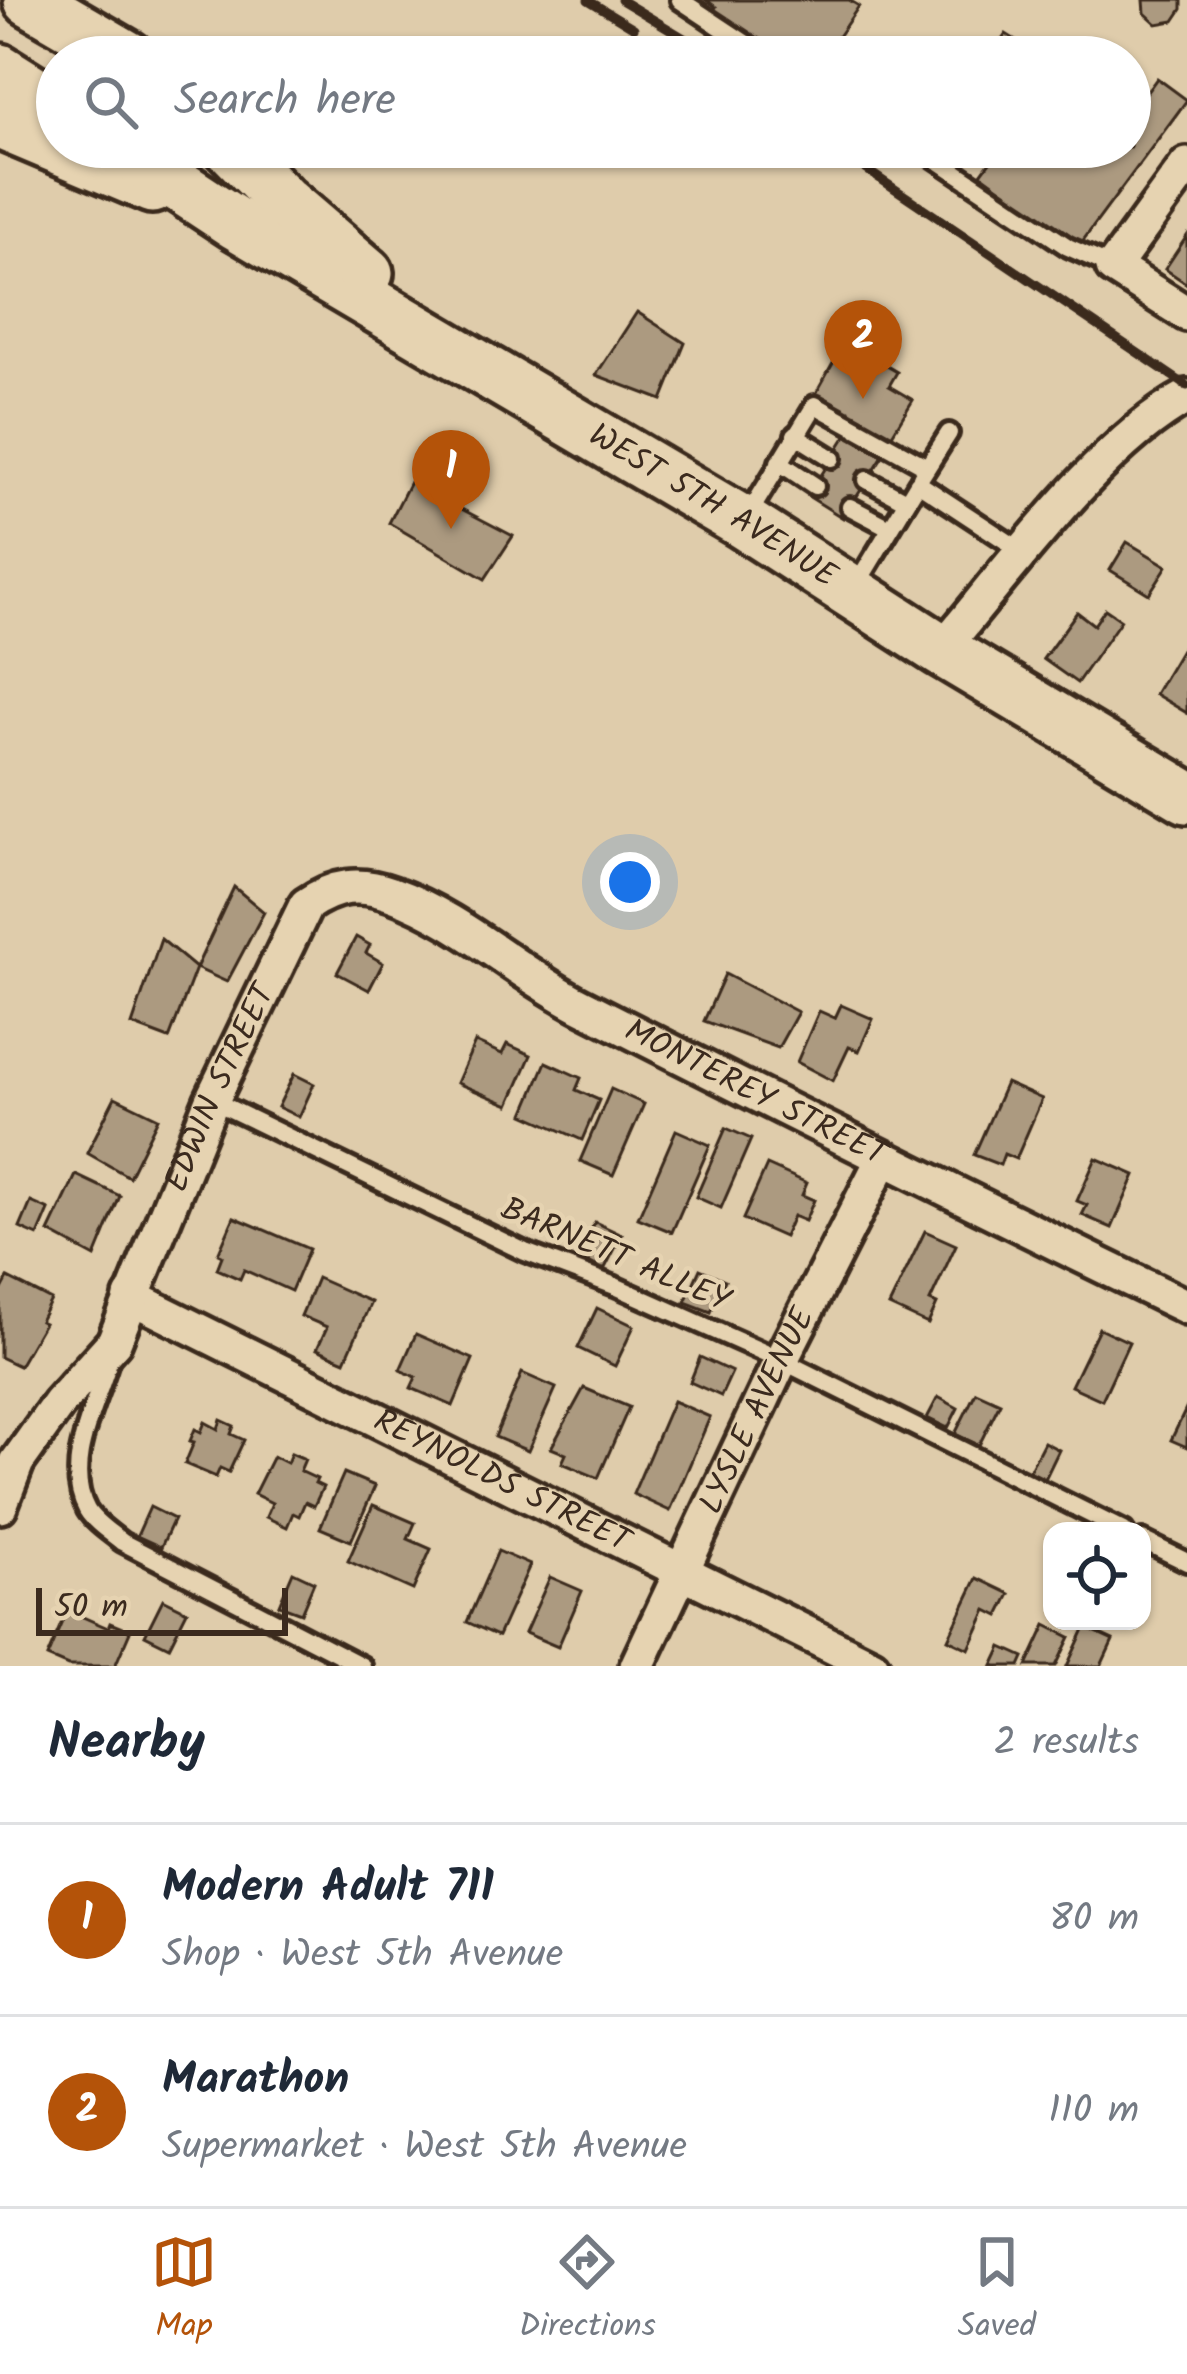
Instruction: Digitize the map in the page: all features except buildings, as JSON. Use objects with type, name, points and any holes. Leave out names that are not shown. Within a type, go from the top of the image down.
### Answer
[{"type":"main road","points":[[30,0],[92,36]]},
{"type":"main road","points":[[0,70],[36,93]]},
{"type":"main road","points":[[0,123],[36,138]]},
{"type":"main road","points":[[106,168],[235,223]]},
{"type":"main road","points":[[152,168],[235,223]]},
{"type":"main road","points":[[251,168],[472,363]]},
{"type":"main road","name":"WEST 5TH AVENUE","points":[[235,223],[744,523],[941,650],[1187,797]]},
{"type":"street","points":[[1187,165],[1113,267],[1187,314]]},
{"type":"street","points":[[941,650],[1125,441],[1187,397]]},
{"type":"street","name":"MONTEREY STREET","points":[[326,891],[359,884],[431,910],[560,994],[1187,1307]]},
{"type":"street","name":"EDWIN STREET","points":[[114,1342],[212,1100],[288,938],[306,905],[326,891]]},
{"type":"street","name":"LYSLE AVENUE","points":[[637,1666],[781,1360],[883,1159]]},
{"type":"street","name":"REYNOLDS STREET","points":[[131,1298],[872,1666]]},
{"type":"street","points":[[0,1506],[17,1462],[58,1403],[114,1342]]},
{"type":"lane","points":[[680,0],[734,36]]},
{"type":"lane","points":[[950,168],[1068,247],[1113,267]]},
{"type":"lane","points":[[744,523],[814,405],[1034,540]]},
{"type":"lane","points":[[854,590],[949,433]]},
{"type":"lane","points":[[795,435],[832,458]]},
{"type":"lane","points":[[779,462],[815,486]]},
{"type":"lane","points":[[867,480],[906,501]]},
{"type":"lane","points":[[850,507],[890,528]]},
{"type":"lane","name":"BARNETT ALLEY","points":[[212,1100],[525,1252],[615,1286],[781,1360],[1106,1522]]},
{"type":"lane","points":[[114,1342],[80,1449],[77,1479],[88,1513],[122,1542],[362,1666]]},
{"type":"lane","points":[[1151,1544],[1187,1562]]},
{"type":"railway","points":[[588,0],[634,28]]},
{"type":"railway","points":[[621,0],[681,36]]},
{"type":"railway","points":[[864,168],[1187,386]]},
{"type":"place","name":"Marathon","points":[[863,399]]},
{"type":"place","name":"Modern Adult 711","points":[[451,529]]}]
